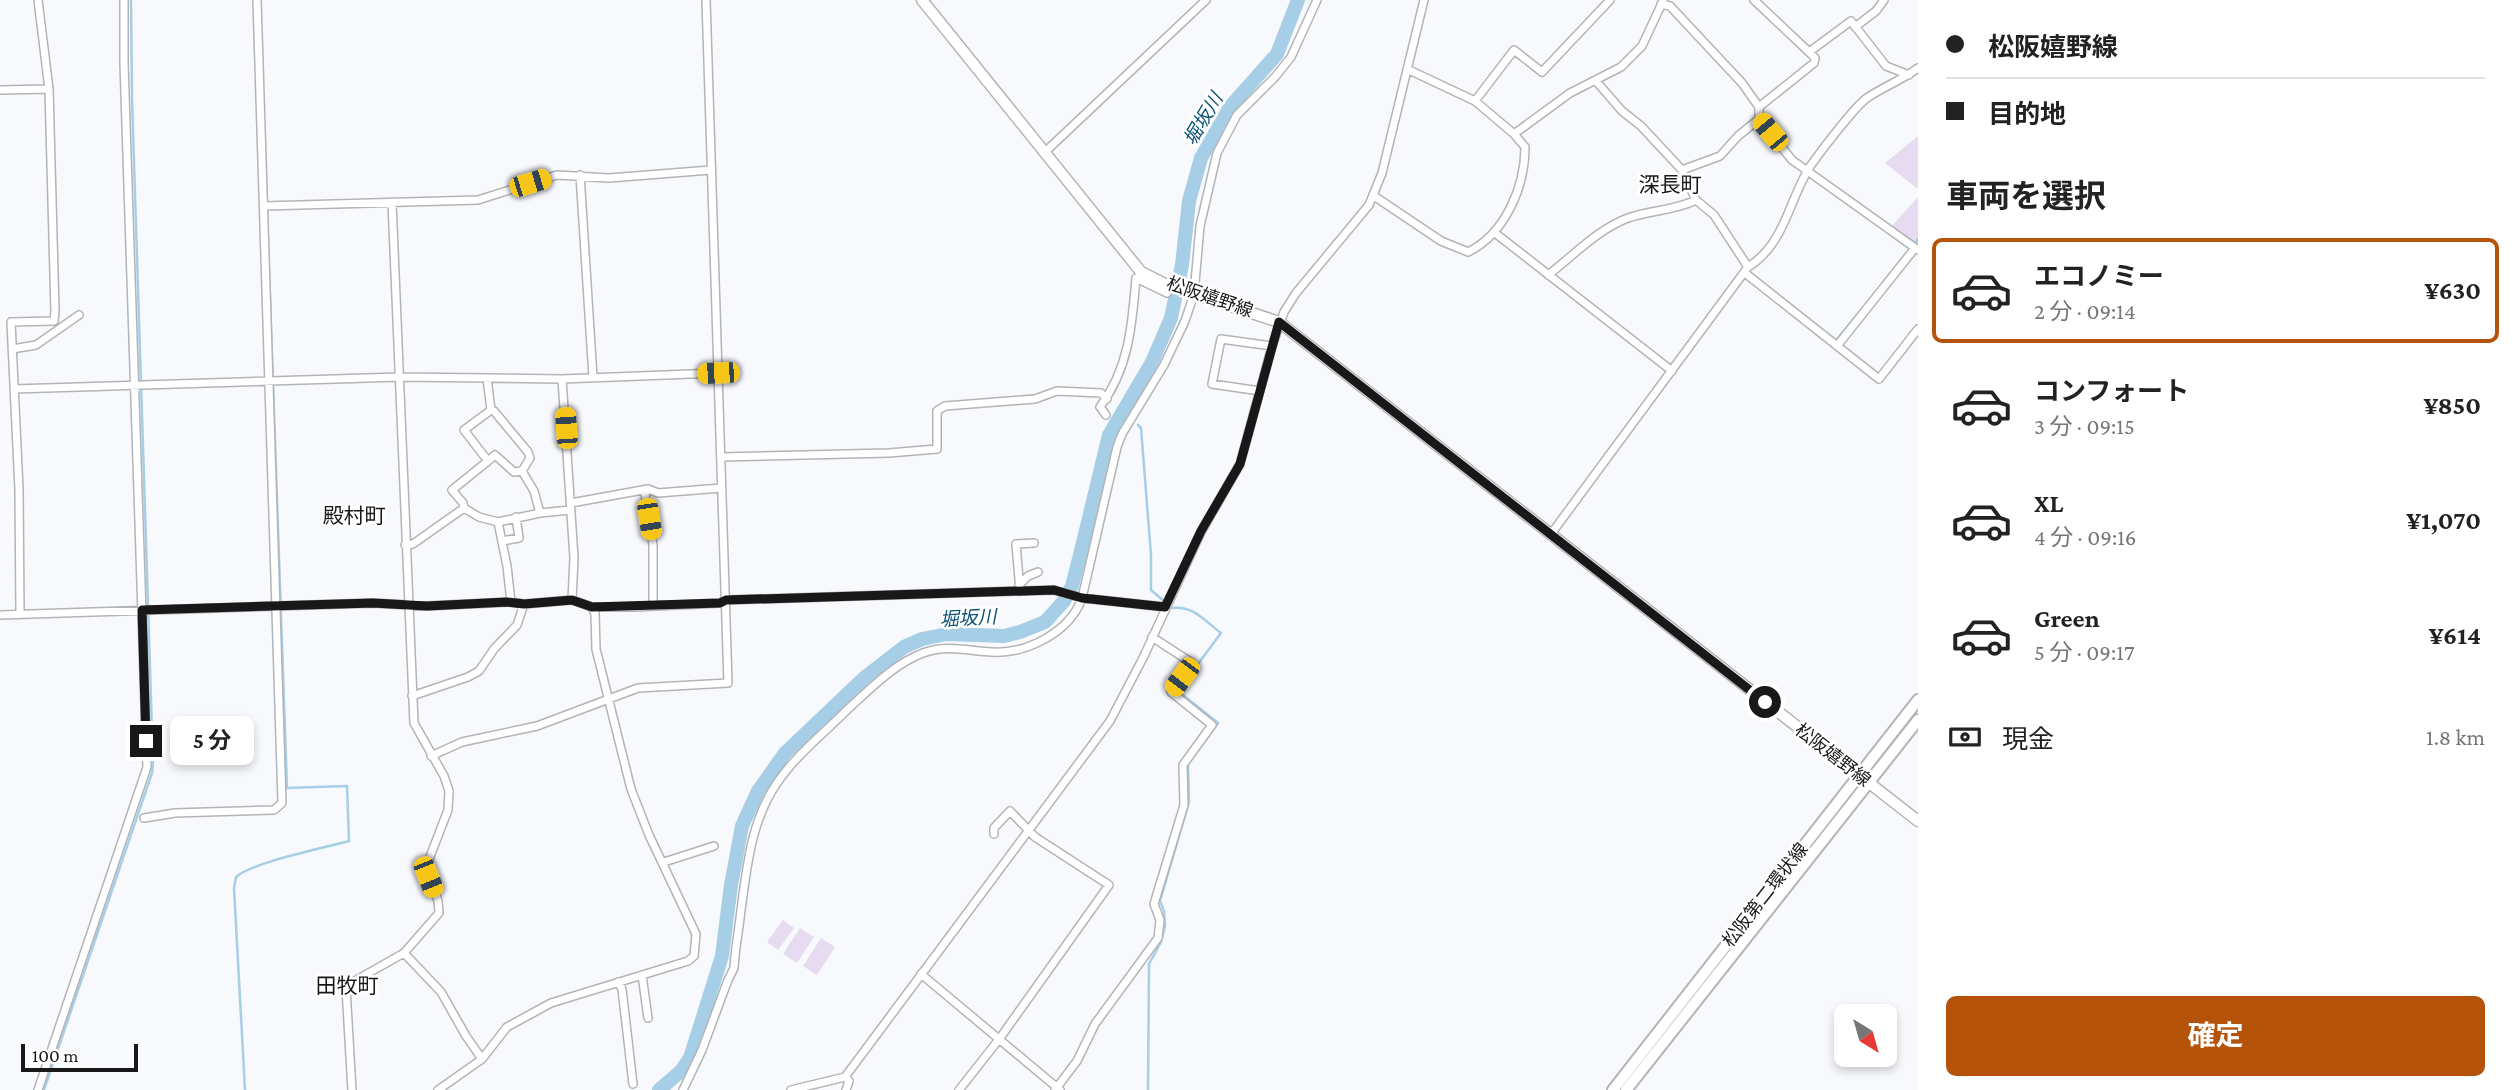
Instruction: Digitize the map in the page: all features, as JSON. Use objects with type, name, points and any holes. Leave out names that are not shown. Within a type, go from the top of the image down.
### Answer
[{"type":"main road","name":"松阪嬉野線","points":[[922,0],[1141,272],[1167,285],[1279,322],[1918,821]]},
{"type":"main road","name":"松阪第二環状線","points":[[1613,1090],[1918,700]]},
{"type":"main road","name":"松阪第二環状線","points":[[1626,1090],[1918,720]]},
{"type":"street","points":[[38,0],[48,89],[54,321],[57,330]]},
{"type":"street","points":[[38,1090],[147,767],[140,385],[124,63],[124,0]]},
{"type":"street","points":[[144,818],[175,813],[274,810],[282,803],[267,206],[257,0]]},
{"type":"street","points":[[431,756],[462,742],[525,730],[638,688],[728,683],[706,0]]},
{"type":"street","points":[[1045,152],[1206,0]]},
{"type":"street","points":[[683,1090],[702,1050],[734,968],[748,865],[757,822],[773,790],[798,757],[904,662],[938,649],[963,648],[994,652],[1024,647],[1063,626],[1076,611],[1116,447],[1174,345],[1194,294],[1200,226],[1217,153],[1237,116],[1291,57],[1317,0]]},
{"type":"street","points":[[797,1089],[845,1077],[1110,721],[1144,656],[1201,531],[1240,464],[1279,322],[1296,293],[1359,219],[1374,195],[1382,173],[1424,0]]},
{"type":"street","points":[[1475,101],[1514,50],[1542,72],[1610,0]]},
{"type":"street","points":[[1754,0],[1815,58],[1814,63],[1759,107]]},
{"type":"street","points":[[1855,27],[1884,0]]},
{"type":"street","points":[[1514,134],[1561,99],[1616,71],[1642,46],[1662,2],[1670,6],[1742,83],[1759,107],[1759,119],[1792,160],[1917,249],[1837,346]]},
{"type":"street","points":[[1809,52],[1851,21],[1886,66],[1909,75]]},
{"type":"street","points":[[1551,534],[1747,270],[1777,238],[1808,170],[1862,103],[1918,68]]},
{"type":"street","points":[[1374,195],[1441,241],[1464,252],[1472,250],[1495,233],[1510,207],[1520,181],[1525,147],[1514,134],[1475,101],[1407,69]]},
{"type":"street","points":[[1596,81],[1622,111],[1641,126],[1682,170],[1696,200],[1714,215],[1747,270],[1879,379],[1918,328]]},
{"type":"street","points":[[0,90],[48,89]]},
{"type":"street","points":[[1682,170],[1720,156],[1738,136],[1759,119]]},
{"type":"street","points":[[267,206],[478,200],[556,175],[609,178],[711,170]]},
{"type":"street","points":[[580,175],[593,377]]},
{"type":"street","points":[[1548,275],[1603,232],[1626,219],[1653,211],[1683,207],[1696,200]]},
{"type":"street","points":[[352,1090],[346,988],[404,953],[434,921],[439,909],[426,867],[448,810],[450,796],[446,780],[414,723],[407,603],[393,202]]},
{"type":"street","points":[[1495,233],[1672,371]]},
{"type":"street","points":[[1106,415],[1100,407],[1115,387],[1130,337],[1136,278],[1167,293],[1167,285]]},
{"type":"street","points":[[12,349],[36,345],[79,315]]},
{"type":"street","points":[[20,614],[19,489],[11,322],[54,321]]},
{"type":"street","points":[[1260,391],[1212,384],[1221,340],[1272,346]]},
{"type":"street","points":[[14,389],[399,377],[562,379],[718,373]]},
{"type":"street","points":[[487,378],[491,410]]},
{"type":"street","points":[[562,379],[574,558],[572,600]]},
{"type":"street","points":[[721,457],[889,453],[937,449],[937,411],[945,406],[1035,399],[1057,391],[1101,393],[1107,399]]},
{"type":"street","points":[[488,461],[464,430],[491,410]]},
{"type":"street","points":[[491,410],[495,411],[528,452],[530,458],[522,471]]},
{"type":"street","points":[[522,471],[514,472],[495,455],[452,489],[464,508],[479,517],[498,522],[648,489],[658,493],[721,488]]},
{"type":"street","points":[[522,471],[534,491],[540,513]]},
{"type":"street","points":[[648,489],[645,494],[653,545],[653,606]]},
{"type":"street","points":[[405,545],[414,544],[464,508]]},
{"type":"street","points":[[502,541],[519,538],[516,517]]},
{"type":"street","points":[[498,522],[511,602]]},
{"type":"street","points":[[1019,588],[1016,544],[1034,543]]},
{"type":"street","points":[[1019,588],[1038,572]]},
{"type":"street","points":[[0,615],[407,603],[427,606],[511,602],[524,604],[572,600],[592,607],[653,606],[720,603],[726,600],[1019,588],[1054,590],[1080,597],[1167,604]]},
{"type":"street","points":[[412,696],[479,671],[494,649],[517,625],[524,604]]},
{"type":"street","points":[[438,1090],[482,1059],[507,1027],[551,1003],[688,961],[694,956],[696,934],[649,835],[631,789],[596,649],[595,614],[592,607]]},
{"type":"street","points":[[921,974],[1058,1089],[1077,1061],[1095,1024],[1158,938],[1160,920],[1154,904],[1184,805],[1183,765],[1212,725],[1171,692],[1192,663],[1152,637]]},
{"type":"street","points":[[959,1090],[1000,1038],[1109,885],[1035,837],[1010,811],[994,828],[994,834]]},
{"type":"street","points":[[664,862],[714,846]]},
{"type":"street","points":[[404,953],[441,992],[482,1059]]},
{"type":"street","points":[[642,975],[648,1018]]},
{"type":"street","points":[[618,982],[622,989],[633,1084]]},
{"type":"street","points":[[845,1077],[849,1081],[846,1090]]},
{"type":"shaded area","points":[[1918,136],[1918,189],[1885,163]]},
{"type":"shaded area","points":[[1918,197],[1918,247],[1891,227]]},
{"type":"shaded area","points":[[783,920],[794,928],[778,950],[767,942]]},
{"type":"shaded area","points":[[800,928],[814,937],[797,963],[783,954]]},
{"type":"shaded area","points":[[821,938],[835,947],[817,975],[803,966]]},
{"type":"waterway","points":[[44,1090],[152,773],[153,763],[131,0]]},
{"type":"waterway","name":"堀坂川","points":[[659,1090],[681,1071],[690,1058],[722,956],[742,826],[758,791],[785,753],[864,678],[904,647],[922,639],[947,634],[1004,636],[1020,632],[1045,622],[1064,601],[1072,586],[1109,435],[1152,362],[1171,318],[1182,265],[1189,201],[1201,158],[1230,107],[1277,54],[1298,0]]},
{"type":"waterway","points":[[245,1090],[234,888],[236,877],[257,866],[349,841],[347,786],[287,788],[263,97]]},
{"type":"waterway","points":[[1837,339],[1875,293]]},
{"type":"waterway","points":[[1138,425],[1141,428],[1151,555],[1151,590],[1172,608],[1193,611],[1221,633],[1178,691],[1218,723],[1188,764],[1189,802],[1160,901],[1165,926],[1161,942],[1149,964],[1148,1090]]},
{"type":"district","name":"深長町","points":[[1670,185]]},
{"type":"district","name":"殿村町","points":[[354,516]]},
{"type":"district","name":"田牧町","points":[[347,986]]},
{"type":"route","points":[[146,741],[142,610],[373,603],[407,603],[415,606],[507,602],[524,604],[572,600],[592,607],[635,607],[720,603],[726,600],[1054,590],[1082,598],[1165,607],[1201,531],[1240,464],[1279,322],[1765,702]]}]
